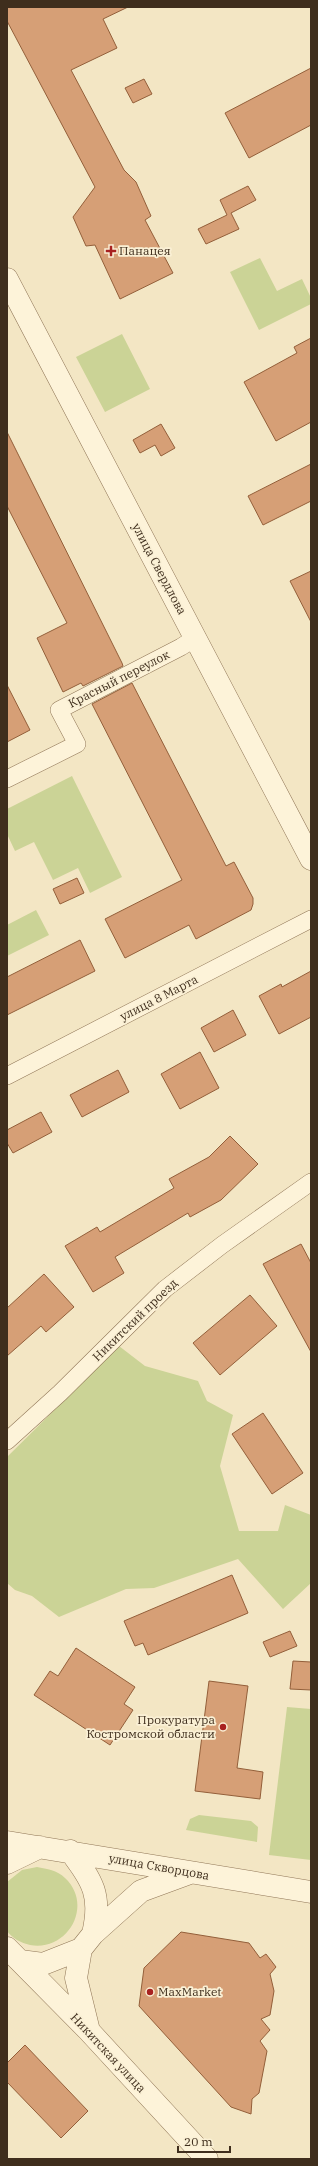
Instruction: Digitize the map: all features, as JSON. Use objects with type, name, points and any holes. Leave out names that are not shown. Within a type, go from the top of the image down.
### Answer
[{"type":"street","name":"улица Свердлова","points":[[7,279],[311,859]]},
{"type":"street","name":"Красный переулок","points":[[7,779],[77,744],[59,710],[181,647],[195,638]]},
{"type":"street","name":"улица 8 Марта","points":[[7,1076],[311,919]]},
{"type":"street","name":"Никитский проезд","points":[[7,1441],[60,1393],[165,1289],[222,1245],[311,1182]]},
{"type":"street","name":"улица Скворцова","points":[[7,1842],[70,1851],[311,1892]]},
{"type":"street","points":[[7,1862],[40,1847]]},
{"type":"street","points":[[70,1851],[88,1874],[95,1891],[98,1914],[87,1942],[76,1978],[88,2031]]},
{"type":"street","points":[[13,1955],[43,1964],[87,1942],[140,1891],[190,1872]]},
{"type":"street","name":"Никитская улица","points":[[13,1955],[88,2031],[207,2159]]},
{"type":"green space","points":[[260,258],[277,291],[302,279],[311,298],[311,304],[259,330],[230,272]]},
{"type":"green space","points":[[122,334],[150,389],[105,412],[76,357]]},
{"type":"green space","points":[[72,776],[122,877],[90,893],[78,868],[53,880],[34,842],[15,851],[7,834],[7,809]]},
{"type":"green space","points":[[36,910],[49,935],[7,956],[7,925]]},
{"type":"green space","points":[[119,1346],[145,1366],[198,1381],[207,1401],[233,1415],[220,1466],[239,1531],[278,1531],[285,1505],[311,1515],[311,1583],[283,1609],[238,1559],[154,1588],[126,1589],[59,1617],[32,1596],[15,1590],[7,1583],[7,1457]]},
{"type":"green space","points":[[287,1707],[311,1709],[311,1860],[269,1855]]},
{"type":"green space","points":[[199,1815],[251,1821],[258,1827],[257,1842],[186,1830],[190,1819]]},
{"type":"green space","points":[[37,1867],[52,1870],[65,1878],[73,1889],[77,1901],[77,1913],[73,1924],[65,1934],[56,1941],[44,1945],[30,1945],[14,1938],[7,1931],[7,1882],[22,1870]]},
{"type":"building","points":[[7,7],[128,7],[103,19],[117,48],[71,70],[124,170],[136,182],[151,216],[145,220],[173,273],[120,299],[95,245],[86,246],[73,217],[95,187],[7,21]]},
{"type":"building","points":[[311,68],[311,125],[249,158],[225,113]]},
{"type":"building","points":[[144,79],[152,94],[133,103],[125,88]]},
{"type":"building","points":[[248,186],[256,200],[231,213],[239,229],[206,244],[198,229],[227,215],[220,200]]},
{"type":"building","points":[[311,338],[311,422],[276,441],[244,382],[297,353],[294,347]]},
{"type":"building","points":[[161,424],[175,448],[161,456],[155,445],[140,453],[133,440]]},
{"type":"building","points":[[7,432],[123,666],[83,686],[81,683],[63,692],[37,638],[67,623],[7,506]]},
{"type":"building","points":[[311,464],[311,501],[263,525],[248,496]]},
{"type":"building","points":[[311,571],[311,622],[290,581]]},
{"type":"building","points":[[132,683],[226,866],[234,862],[253,898],[253,904],[251,910],[196,939],[189,925],[125,958],[105,919],[182,880],[92,704]]},
{"type":"building","points":[[7,685],[30,730],[7,742]]},
{"type":"building","points":[[77,878],[84,893],[60,904],[53,889]]},
{"type":"building","points":[[80,940],[95,971],[7,1015],[7,977]]},
{"type":"building","points":[[311,971],[311,1017],[279,1034],[259,996],[281,984],[282,987]]},
{"type":"building","points":[[233,1010],[246,1035],[214,1052],[201,1028]]},
{"type":"building","points":[[200,1052],[219,1088],[180,1109],[161,1074]]},
{"type":"building","points":[[118,1070],[129,1092],[82,1117],[70,1095]]},
{"type":"building","points":[[41,1112],[52,1132],[13,1153],[7,1143],[7,1130]]},
{"type":"building","points":[[230,1136],[258,1164],[221,1200],[190,1217],[188,1213],[115,1257],[124,1273],[93,1292],[65,1246],[97,1227],[100,1232],[174,1188],[169,1179],[209,1157]]},
{"type":"building","points":[[301,1244],[311,1263],[311,1352],[263,1264]]},
{"type":"building","points":[[44,1274],[74,1307],[46,1332],[41,1326],[7,1356],[7,1308]]},
{"type":"building","points":[[250,1295],[277,1326],[220,1375],[193,1343]]},
{"type":"building","points":[[263,1413],[303,1473],[272,1494],[232,1434]]},
{"type":"building","points":[[232,1575],[248,1613],[148,1655],[143,1643],[135,1646],[124,1621]]},
{"type":"building","points":[[290,1631],[297,1646],[270,1657],[263,1642]]},
{"type":"building","points":[[76,1648],[135,1687],[124,1704],[133,1710],[110,1745],[34,1695],[50,1671],[58,1676]]},
{"type":"building","points":[[293,1661],[311,1662],[311,1690],[290,1689]]},
{"type":"building","name":"Прокуратура Костромской области","points":[[209,1681],[248,1686],[237,1768],[263,1772],[260,1799],[195,1791]]},
{"type":"building","points":[[181,1932],[249,1943],[260,1958],[266,1954],[276,1967],[270,1974],[274,1991],[270,2015],[261,2019],[270,2030],[260,2041],[267,2051],[259,2093],[252,2099],[251,2114],[231,2107],[139,2006],[144,1968]]},
{"type":"building","points":[[25,2045],[88,2111],[61,2138],[7,2082],[7,2063]]},
{"type":"place","name":"Панацея","points":[[111,251]]},
{"type":"place","name":"Прокуратура Костромской области","points":[[223,1727]]},
{"type":"place","name":"MaxMarket","points":[[150,1992]]}]
